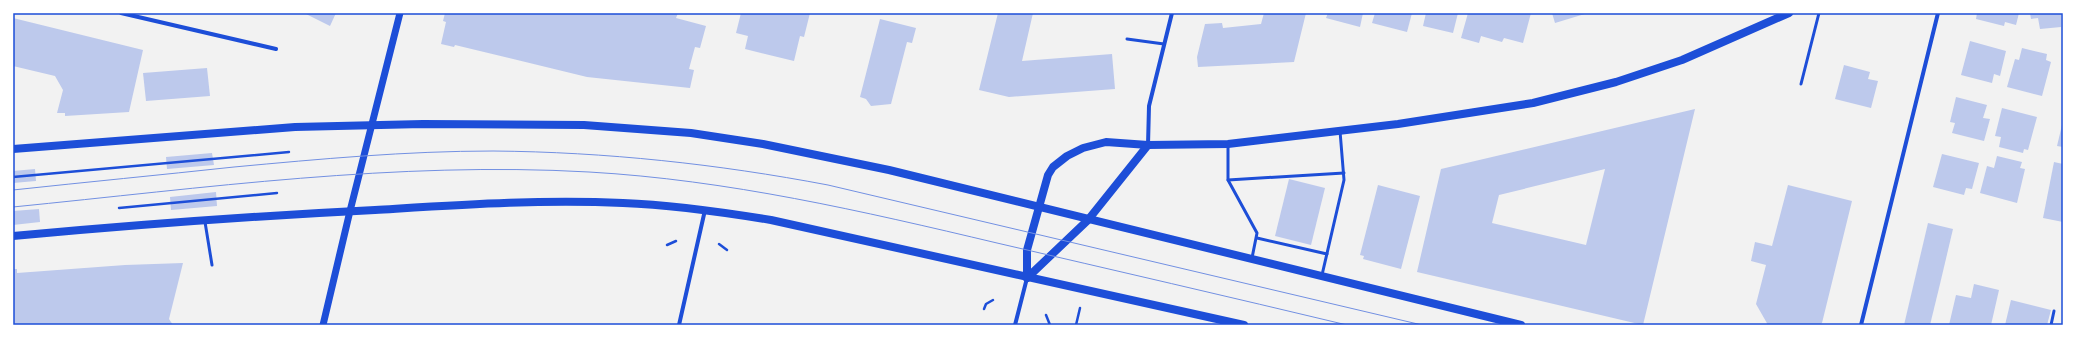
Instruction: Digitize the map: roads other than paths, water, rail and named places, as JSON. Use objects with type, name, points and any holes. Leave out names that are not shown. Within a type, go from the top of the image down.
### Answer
[{"type":"main road","points":[[1027,278],[1027,250],[1048,175],[1053,167],[1072,153],[1083,148],[1106,142],[1148,145],[1228,144],[1398,124],[1533,103],[1616,82],[1682,60],[1789,13]]},
{"type":"main road","points":[[13,149],[295,127],[372,125],[584,125],[692,133],[763,144],[844,160],[1521,325]]},
{"type":"main road","points":[[1027,278],[1088,220],[1148,145]]},
{"type":"main road","points":[[13,236],[204,220],[350,211],[568,201],[631,203],[705,210],[802,226],[1027,278],[1244,325]]},
{"type":"street","points":[[121,13],[276,49]]},
{"type":"street","points":[[323,325],[400,13]]},
{"type":"street","points":[[1148,145],[1148,106],[1172,13]]},
{"type":"street","points":[[1861,325],[1938,13]]},
{"type":"street","points":[[679,325],[705,210]]},
{"type":"street","points":[[1015,325],[1027,278]]},
{"type":"lane","points":[[1801,84],[1819,13]]},
{"type":"lane","points":[[1127,38],[1164,44]]},
{"type":"lane","points":[[1321,277],[1344,180],[1339,131]]},
{"type":"lane","points":[[1228,144],[1228,180],[1257,233],[1252,260]]},
{"type":"lane","points":[[1228,180],[1344,173]]},
{"type":"lane","points":[[204,220],[212,264]]},
{"type":"lane","points":[[1257,238],[1327,254]]},
{"type":"lane","points":[[2051,325],[2054,311]]},
{"type":"tram line","points":[[13,190],[266,164],[428,152],[535,152],[661,160],[745,171],[828,185],[1422,325]]},
{"type":"tram line","points":[[13,207],[301,178],[373,173],[445,170],[517,170],[589,172],[641,176],[692,182],[794,198],[946,231],[1347,325]]}]
